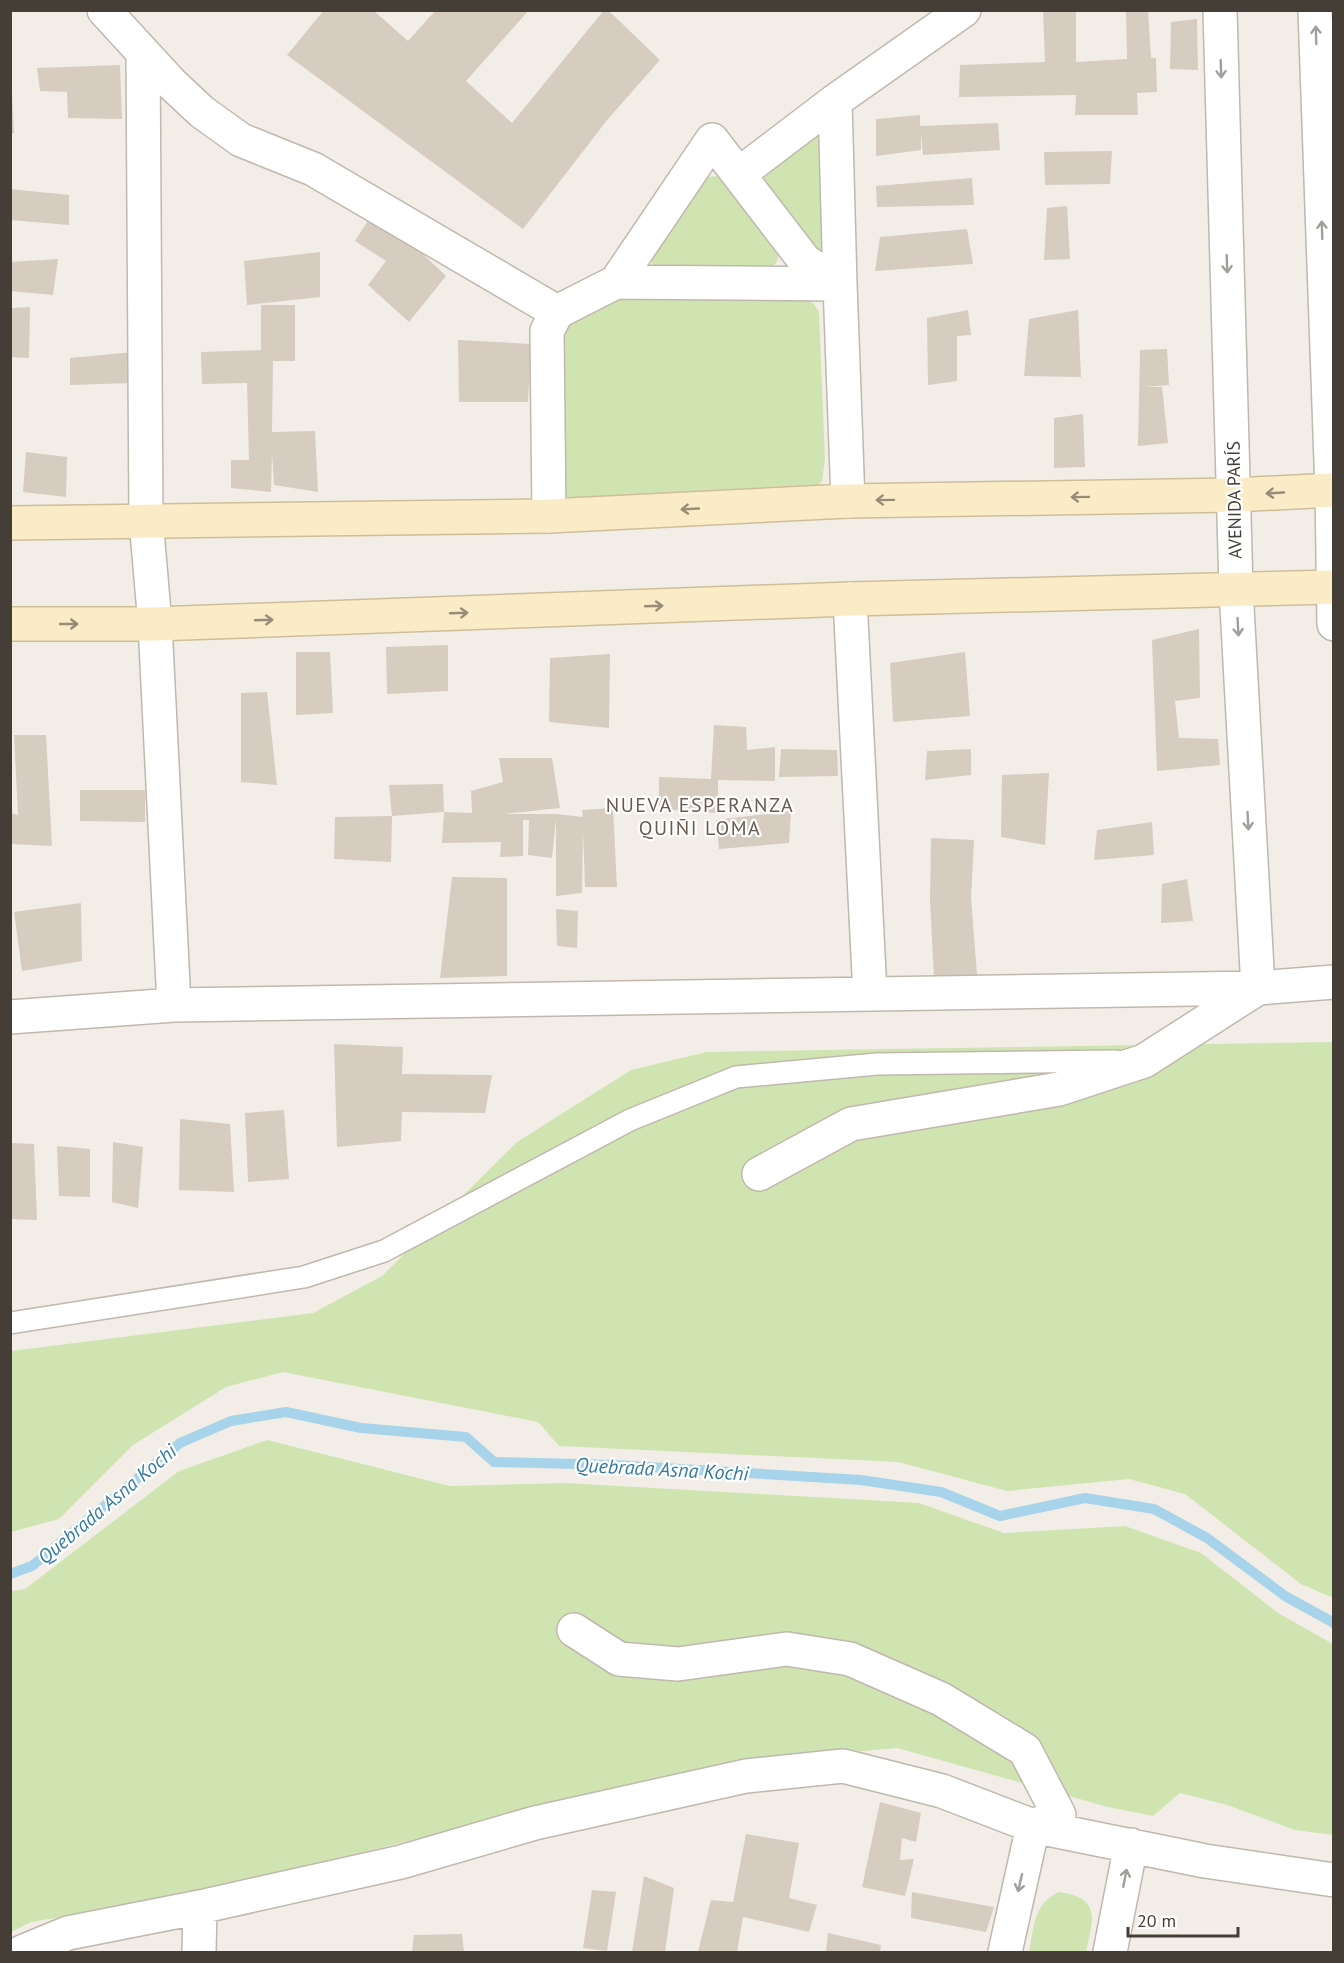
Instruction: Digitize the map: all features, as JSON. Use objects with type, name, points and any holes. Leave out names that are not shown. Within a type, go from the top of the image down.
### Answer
[{"type":"street","points":[[104,10],[171,83],[202,112],[241,140],[313,170],[557,312]]},
{"type":"street","points":[[739,174],[835,101],[964,10]]},
{"type":"street","name":"AVENIDA PARÍS","points":[[1220,10],[1236,589],[1258,988]]},
{"type":"street","points":[[1315,10],[1333,490],[1334,624]]},
{"type":"street","points":[[142,53],[146,520],[155,624],[174,1005]]},
{"type":"street","points":[[835,101],[848,501]]},
{"type":"street","points":[[615,282],[712,140],[805,261],[840,284]]},
{"type":"street","points":[[549,516],[547,331],[557,312],[615,282],[840,284]]},
{"type":"street","points":[[10,523],[549,516],[848,501],[1234,495],[1333,490]]},
{"type":"street","points":[[10,624],[155,624],[850,599],[1333,587]]},
{"type":"street","points":[[850,599],[870,994]]},
{"type":"street","points":[[10,1017],[174,1005],[1258,988],[1334,982]]},
{"type":"street","points":[[759,1174],[851,1124],[1059,1089],[1144,1061],[1258,988]]},
{"type":"street","points":[[574,1630],[619,1659],[678,1664],[787,1649],[850,1659],[941,1699],[1025,1750],[1059,1815],[1034,1826]]},
{"type":"street","points":[[22,1953],[68,1933],[200,1907],[401,1862],[535,1823],[735,1779],[843,1766],[942,1791],[1034,1826],[1205,1861],[1334,1880]]},
{"type":"street","points":[[1005,1953],[1034,1826]]},
{"type":"street","points":[[1110,1953],[1131,1845]]},
{"type":"street","points":[[199,1953],[200,1907]]},
{"type":"lane","points":[[10,1323],[304,1277],[384,1251],[630,1120],[736,1077],[877,1064],[1144,1061]]},
{"type":"green space","points":[[814,132],[824,133],[830,246],[821,256],[764,180],[765,174]]},
{"type":"green space","points":[[716,176],[721,179],[776,249],[778,257],[776,262],[769,268],[655,266],[652,264],[651,259],[703,181],[708,177]]},
{"type":"green space","points":[[604,298],[804,298],[814,304],[819,312],[825,460],[822,481],[813,491],[574,502],[567,497],[562,488],[562,332],[572,318]]},
{"type":"green space","points":[[1333,1042],[1333,1598],[1301,1584],[1185,1494],[1129,1479],[1007,1491],[898,1462],[559,1446],[538,1422],[283,1372],[226,1387],[133,1445],[59,1519],[11,1532],[11,1351],[313,1313],[382,1276],[517,1142],[631,1070],[707,1052]]},
{"type":"green space","points":[[267,1440],[450,1486],[566,1483],[919,1503],[1004,1533],[1125,1526],[1201,1553],[1278,1613],[1333,1644],[1333,1835],[1295,1830],[1227,1805],[1180,1793],[1153,1816],[1108,1807],[897,1748],[719,1764],[177,1898],[31,1922],[11,1932],[11,1591],[25,1589],[179,1471]]},
{"type":"green space","points":[[1059,1892],[1082,1899],[1088,1905],[1092,1920],[1086,1952],[1029,1952],[1039,1909],[1050,1897]]},
{"type":"building","points":[[324,10],[373,10],[408,41],[436,10],[529,10],[466,81],[512,123],[604,10],[608,10],[660,60],[608,119],[523,229],[287,55]]},
{"type":"building","points":[[1043,10],[1076,10],[1076,62],[1127,59],[1126,10],[1148,10],[1151,58],[1156,58],[1157,92],[1137,93],[1138,115],[1075,115],[1076,95],[959,97],[960,65],[1045,62]]},
{"type":"building","points":[[1197,19],[1198,70],[1170,69],[1171,22]]},
{"type":"building","points":[[120,65],[122,119],[68,118],[67,92],[40,91],[37,68]]},
{"type":"building","points":[[10,94],[12,94],[14,133],[10,133]]},
{"type":"building","points":[[920,115],[920,126],[998,123],[1000,150],[923,155],[921,132],[921,150],[876,156],[876,119]]},
{"type":"building","points":[[1112,151],[1110,184],[1045,185],[1044,152]]},
{"type":"building","points":[[972,178],[974,205],[877,207],[876,186]]},
{"type":"building","points":[[10,189],[69,195],[69,225],[10,220]]},
{"type":"building","points":[[1067,206],[1070,259],[1044,260],[1047,208]]},
{"type":"building","points":[[373,213],[409,241],[446,276],[409,322],[368,285],[386,261],[355,241]]},
{"type":"building","points":[[967,229],[973,264],[875,271],[880,237]]},
{"type":"building","points":[[320,252],[320,297],[247,305],[244,261]]},
{"type":"building","points":[[58,259],[53,295],[10,291],[10,262]]},
{"type":"building","points":[[261,305],[295,305],[295,361],[273,361],[272,432],[315,431],[318,492],[274,485],[272,452],[271,492],[231,488],[231,460],[249,460],[247,383],[202,384],[201,352],[261,350]]},
{"type":"building","points":[[30,307],[29,358],[10,357],[10,308]]},
{"type":"building","points":[[968,310],[971,335],[957,336],[957,381],[928,385],[927,318]]},
{"type":"building","points":[[1078,310],[1081,377],[1024,376],[1029,319]]},
{"type":"building","points":[[458,340],[531,344],[528,402],[459,402]]},
{"type":"building","points":[[1167,349],[1169,385],[1145,387],[1162,387],[1168,443],[1138,446],[1140,350]]},
{"type":"building","points":[[134,352],[132,383],[70,385],[70,358]]},
{"type":"building","points":[[1083,414],[1085,467],[1054,468],[1054,418]]},
{"type":"building","points":[[26,452],[67,457],[66,497],[23,492]]},
{"type":"building","points":[[1199,629],[1200,698],[1175,701],[1179,738],[1218,739],[1220,765],[1157,771],[1152,640]]},
{"type":"building","points":[[448,645],[448,691],[387,694],[386,647]]},
{"type":"building","points":[[296,652],[330,652],[333,713],[296,715]]},
{"type":"building","points":[[965,652],[970,716],[893,722],[890,663]]},
{"type":"building","points":[[610,654],[609,728],[549,722],[550,658]]},
{"type":"building","points":[[267,692],[277,785],[241,782],[241,693]]},
{"type":"building","points":[[714,725],[746,727],[747,750],[775,747],[775,781],[718,780],[718,813],[659,809],[659,777],[711,779]]},
{"type":"building","points":[[14,735],[46,735],[52,846],[10,844],[10,813],[18,815]]},
{"type":"building","points":[[781,749],[837,750],[838,776],[779,777]]},
{"type":"building","points":[[971,749],[971,775],[925,780],[927,751]]},
{"type":"building","points":[[499,758],[552,758],[560,808],[504,814],[556,814],[583,817],[582,810],[613,808],[617,887],[585,887],[583,831],[582,893],[556,896],[556,819],[552,858],[528,855],[529,820],[523,820],[523,856],[500,857],[501,842],[442,843],[444,812],[472,813],[471,791],[503,782]]},
{"type":"building","points":[[1049,773],[1045,845],[1001,837],[1002,775]]},
{"type":"building","points":[[443,784],[444,812],[392,816],[389,785]]},
{"type":"building","points":[[80,790],[145,790],[145,822],[80,821]]},
{"type":"building","points":[[791,811],[789,843],[719,849],[716,820]]},
{"type":"building","points":[[392,816],[391,862],[334,859],[335,817]]},
{"type":"building","points":[[1152,822],[1154,855],[1094,860],[1097,830]]},
{"type":"building","points":[[931,838],[974,840],[971,898],[977,975],[934,979],[930,900]]},
{"type":"building","points":[[452,877],[507,878],[507,976],[440,978]]},
{"type":"building","points":[[1187,879],[1193,921],[1161,923],[1162,884]]},
{"type":"building","points":[[81,903],[82,961],[22,971],[14,912]]},
{"type":"building","points":[[556,909],[578,911],[577,948],[557,946]]},
{"type":"building","points":[[334,1044],[403,1047],[402,1074],[492,1075],[485,1113],[402,1112],[401,1141],[337,1147]]},
{"type":"building","points":[[284,1110],[289,1179],[248,1182],[245,1113]]},
{"type":"building","points":[[180,1119],[230,1124],[234,1192],[179,1190]]},
{"type":"building","points":[[113,1142],[143,1147],[138,1208],[112,1202]]},
{"type":"building","points":[[10,1143],[34,1144],[37,1220],[10,1219]]},
{"type":"building","points":[[57,1146],[90,1149],[90,1197],[59,1196]]},
{"type":"building","points":[[880,1802],[921,1813],[916,1842],[902,1838],[900,1860],[914,1859],[905,1896],[862,1887]]},
{"type":"building","points":[[746,1834],[799,1843],[789,1898],[817,1905],[809,1932],[743,1917],[737,1952],[698,1952],[711,1900],[733,1902]]},
{"type":"building","points":[[644,1876],[674,1888],[665,1952],[632,1952]]},
{"type":"building","points":[[592,1890],[616,1892],[607,1951],[583,1948]]},
{"type":"building","points":[[912,1892],[994,1907],[986,1932],[911,1918]]},
{"type":"building","points":[[828,1933],[881,1945],[880,1952],[826,1952]]},
{"type":"building","points":[[462,1934],[464,1952],[412,1952],[414,1935]]},
{"type":"waterway","name":"Quebrada Asna Kochi","points":[[10,1574],[32,1566],[180,1443],[231,1421],[286,1412],[361,1428],[466,1437],[494,1462],[615,1465],[861,1480],[941,1492],[1000,1516],[1085,1498],[1154,1509],[1207,1538],[1285,1596],[1334,1623]]},
{"type":"district","name":"NUEVA ESPERANZA QUIÑI LOMA","points":[[700,816]]}]
